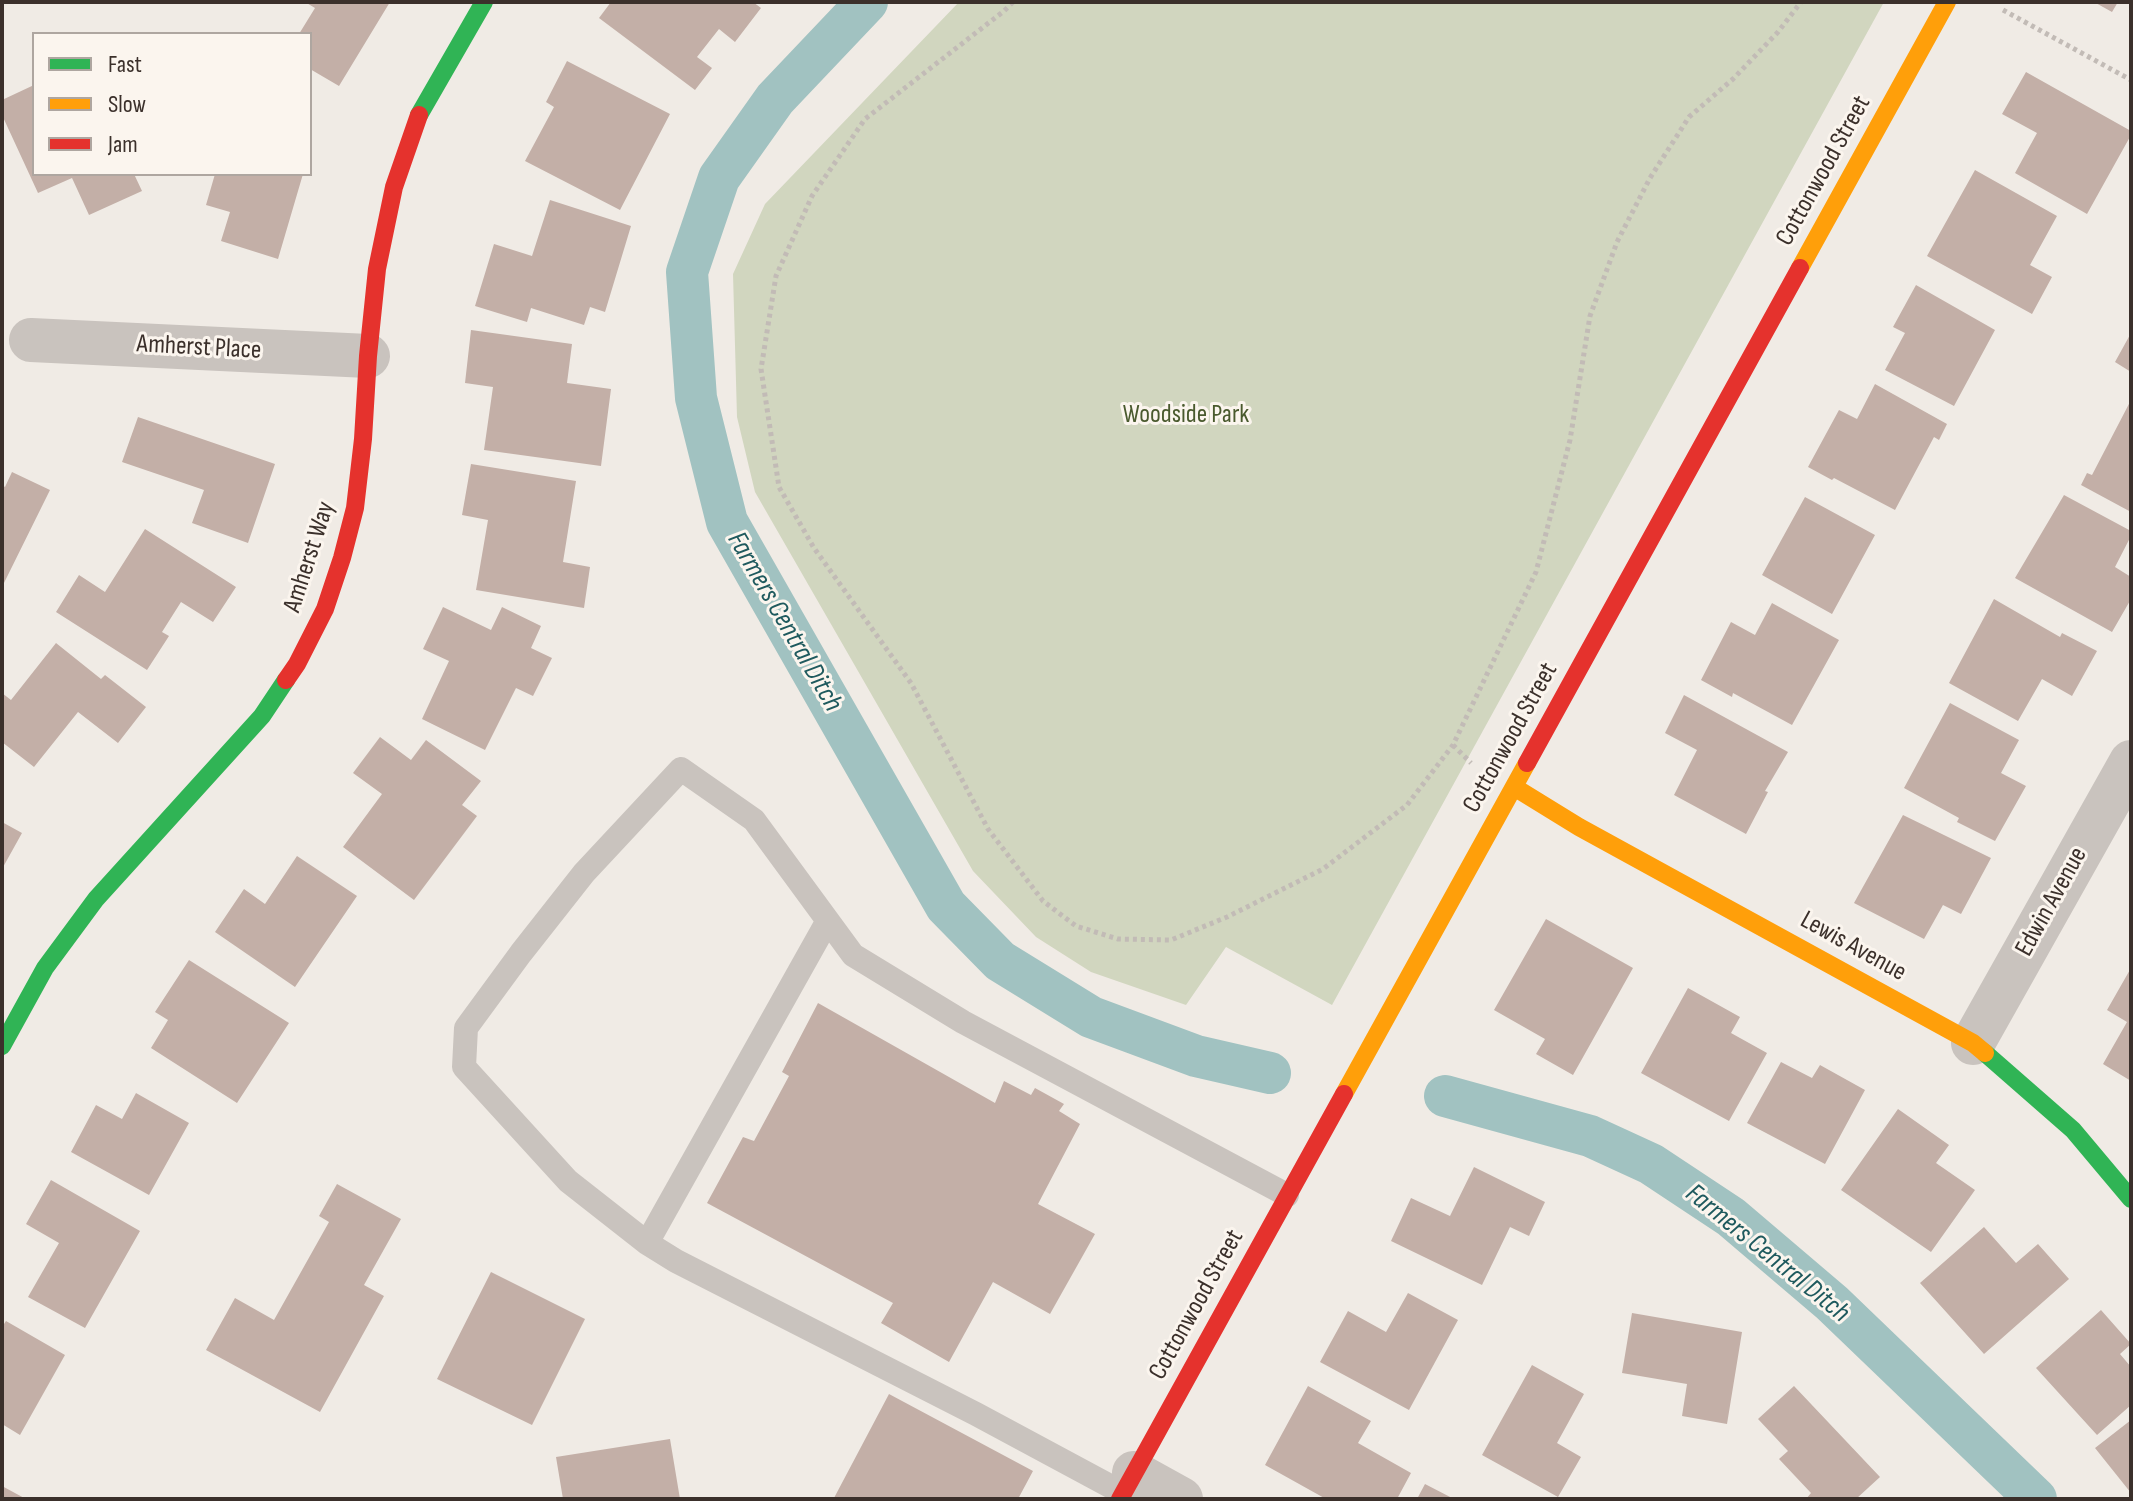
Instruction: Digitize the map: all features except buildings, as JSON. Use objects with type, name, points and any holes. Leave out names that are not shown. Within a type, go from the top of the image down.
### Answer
[{"type":"street","name":"Amherst Way","points":[[3,1041],[45,968],[96,899],[262,716],[297,664],[325,609],[355,508],[377,269],[394,187],[419,115],[484,2]]},
{"type":"street","name":"Cottonwood Street","points":[[1126,1488],[1947,2]]},
{"type":"street","name":"Amherst Place","points":[[31,340],[368,356]]},
{"type":"street","name":"Edwin Avenue","points":[[1973,1043],[2131,762]]},
{"type":"street","name":"Lewis Avenue","points":[[1514,787],[1593,834],[1973,1043],[2073,1130],[2131,1199]]},
{"type":"street","points":[[1126,1488],[1181,1499]]},
{"type":"lane","points":[[1126,1488],[676,1261],[647,1243],[568,1181],[464,1067],[466,1028],[584,873],[681,769],[754,820],[853,955],[963,1022],[1287,1195]]},
{"type":"lane","points":[[647,1243],[827,922]]},
{"type":"path","points":[[1013,2],[865,119],[812,196],[776,276],[761,369],[779,487],[814,548],[911,683],[988,829],[1043,901],[1076,926],[1118,939],[1171,940],[1227,917],[1323,869],[1407,805],[1453,745],[1536,572],[1570,440],[1590,316],[1617,242],[1650,178],[1689,117],[1733,79],[1778,32],[1801,2]]},
{"type":"path","points":[[2003,10],[2131,80]]},
{"type":"path","points":[[1453,745],[1471,763]]},
{"type":"green space","name":"Woodside Park","points":[[959,2],[1884,2],[1332,1005],[1226,947],[1186,1005],[1091,972],[1036,937],[973,871],[755,492],[737,417],[733,274],[765,204]]},
{"type":"waterway","name":"Farmers Central Ditch","points":[[867,2],[775,99],[719,178],[687,272],[696,398],[727,522],[946,906],[1000,961],[1091,1017],[1196,1056],[1270,1073]]},
{"type":"waterway","name":"Farmers Central Ditch","points":[[1445,1096],[1590,1136],[1651,1164],[1731,1217],[1832,1303],[2036,1499]]},
{"type":"traffic: fast","points":[[419,115],[484,2]]},
{"type":"traffic: fast","points":[[2,1046],[45,968],[96,899],[262,716],[286,680]]},
{"type":"traffic: fast","points":[[1985,1053],[2073,1130],[2131,1199]]},
{"type":"traffic: slow","points":[[1800,268],[1947,2]]},
{"type":"traffic: slow","points":[[1344,1094],[1527,763]]},
{"type":"traffic: slow","points":[[1514,787],[1579,827],[1973,1043],[1985,1053]]},
{"type":"traffic: jam","points":[[286,680],[325,609],[355,508],[377,269],[394,187],[419,115]]},
{"type":"traffic: jam","points":[[1527,763],[1800,268]]},
{"type":"traffic: jam","points":[[1120,1499],[1344,1094]]}]
